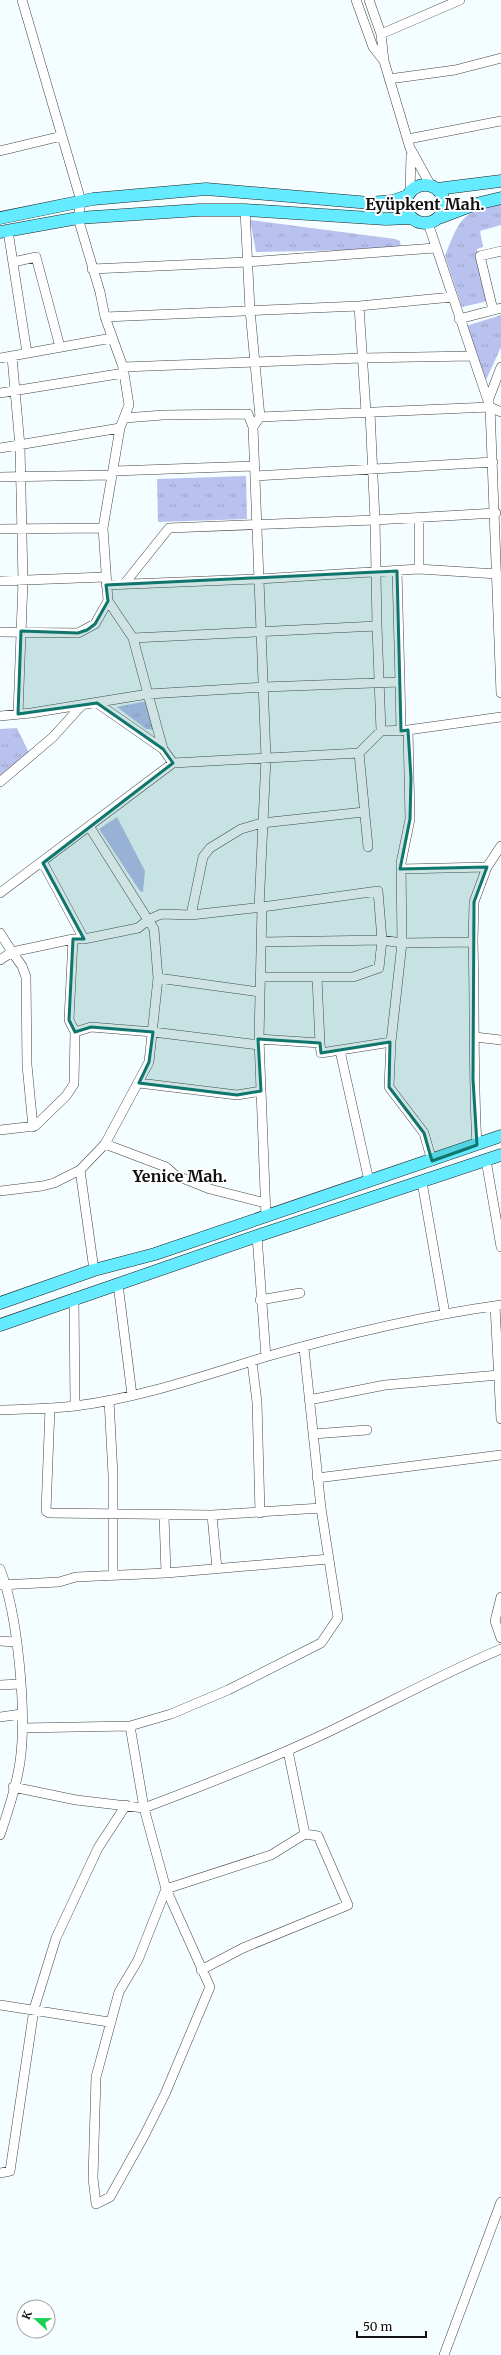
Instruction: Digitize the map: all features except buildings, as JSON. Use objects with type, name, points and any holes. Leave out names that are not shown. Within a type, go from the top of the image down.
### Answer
[{"type":"main road","points":[[0,218],[81,201],[206,189],[370,203],[393,201],[408,194],[419,186],[434,187],[501,180]]},
{"type":"main road","points":[[433,221],[442,212],[444,200],[434,187]]},
{"type":"main road","points":[[408,194],[405,207],[411,218],[416,222],[433,221],[476,204],[501,198]]},
{"type":"main road","points":[[4,231],[78,218],[199,210],[245,210],[386,219],[411,218]]},
{"type":"main road","points":[[0,1303],[94,1270],[156,1254],[432,1161],[501,1136]]},
{"type":"main road","points":[[0,1325],[74,1298],[501,1155]]},
{"type":"street","points":[[22,0],[81,201],[78,218],[105,317],[123,370],[129,405],[120,428],[103,528],[105,581],[108,601],[133,638],[162,749]]},
{"type":"street","points":[[356,0],[373,47],[384,61]]},
{"type":"street","points":[[369,0],[381,34],[384,61],[409,144],[412,164],[408,194]]},
{"type":"street","points":[[381,34],[460,0]]},
{"type":"street","points":[[390,79],[455,70],[501,58]]},
{"type":"street","points":[[409,144],[501,122]]},
{"type":"street","points":[[0,151],[62,136]]},
{"type":"street","points":[[409,144],[434,187]]},
{"type":"street","points":[[245,210],[250,310],[260,417],[253,427]]},
{"type":"street","points":[[433,221],[435,248],[471,356],[489,404],[499,539],[497,574],[500,590],[501,693]]},
{"type":"street","points":[[4,231],[13,262],[27,353]]},
{"type":"street","points":[[92,269],[247,262],[435,248]]},
{"type":"street","points":[[459,319],[497,309],[480,256],[501,251]]},
{"type":"street","points":[[13,262],[36,258],[60,347]]},
{"type":"street","points":[[105,317],[359,306],[452,297]]},
{"type":"street","points":[[359,306],[376,520],[375,571],[381,732]]},
{"type":"street","points":[[0,358],[112,338]]},
{"type":"street","points":[[12,356],[20,446],[23,581],[18,714]]},
{"type":"street","points":[[0,393],[123,370],[255,362],[471,356]]},
{"type":"street","points":[[489,404],[501,367]]},
{"type":"street","points":[[260,417],[489,404],[501,412]]},
{"type":"street","points":[[125,418],[162,415],[248,414],[253,427],[266,758],[262,823],[259,1042],[266,1216]]},
{"type":"street","points":[[0,448],[20,446],[120,428]]},
{"type":"street","points":[[0,477],[113,473],[373,469],[493,462]]},
{"type":"street","points":[[125,583],[169,528],[376,520],[496,513]]},
{"type":"street","points":[[419,518],[419,569]]},
{"type":"street","points":[[0,529],[103,528]]},
{"type":"street","points":[[0,581],[105,581],[125,583],[259,579],[419,569],[497,574]]},
{"type":"street","points":[[397,571],[400,682],[405,730],[410,819],[401,869],[402,943],[391,1042],[390,1087],[424,1133],[432,1161]]},
{"type":"street","points":[[0,632],[22,631],[78,633],[95,624],[108,601]]},
{"type":"street","points":[[133,638],[377,626]]},
{"type":"street","points":[[0,716],[97,703],[148,694],[264,687],[380,684],[400,682]]},
{"type":"street","points":[[97,703],[162,749],[173,763]]},
{"type":"street","points":[[0,782],[54,737],[82,705]]},
{"type":"street","points":[[0,893],[43,863],[89,826],[173,763],[359,753],[381,732],[501,717]]},
{"type":"street","points":[[359,753],[368,847]]},
{"type":"street","points":[[191,915],[199,868],[206,852],[241,829],[262,823],[364,812]]},
{"type":"street","points":[[0,1191],[42,1186],[54,1183],[80,1170],[105,1144],[149,1062],[158,978],[154,929],[89,826]]},
{"type":"street","points":[[477,1145],[473,1080],[475,1037],[473,942],[474,902],[487,867],[501,846]]},
{"type":"street","points":[[43,863],[84,939]]},
{"type":"street","points":[[401,869],[487,867]]},
{"type":"street","points":[[0,960],[12,952],[138,928],[148,920],[161,914],[191,915],[378,891],[382,940],[380,968],[353,977],[260,977]]},
{"type":"street","points":[[0,933],[22,966],[26,977],[27,1064],[33,1127]]},
{"type":"street","points":[[0,1130],[33,1127],[58,1105],[74,1084],[75,1032],[69,1020],[73,940]]},
{"type":"street","points":[[261,942],[382,940],[402,943],[473,942]]},
{"type":"street","points":[[158,978],[260,992]]},
{"type":"street","points":[[317,978],[320,1043],[322,1053],[391,1042]]},
{"type":"street","points":[[75,1032],[91,1027],[259,1042],[320,1043]]},
{"type":"street","points":[[475,1037],[501,1040]]},
{"type":"street","points":[[340,1051],[370,1181]]},
{"type":"street","points":[[139,1083],[237,1095],[260,1091]]},
{"type":"street","points":[[105,1144],[166,1166],[175,1175],[210,1189],[265,1203]]},
{"type":"street","points":[[486,1160],[501,1247]]},
{"type":"street","points":[[80,1170],[94,1270]]},
{"type":"street","points":[[422,1182],[445,1314]]},
{"type":"street","points":[[257,1236],[260,1300],[266,1357]]},
{"type":"street","points":[[118,1284],[132,1396]]},
{"type":"street","points":[[260,1300],[300,1293]]},
{"type":"street","points":[[74,1298],[75,1406]]},
{"type":"street","points":[[0,1410],[75,1406],[132,1396],[266,1357],[445,1314],[498,1306],[501,1419]]},
{"type":"street","points":[[22,1728],[130,1726],[172,1714],[228,1690],[321,1643],[338,1618],[317,1478],[304,1348]]},
{"type":"street","points":[[252,1362],[257,1402],[260,1513]]},
{"type":"street","points":[[309,1400],[385,1385],[499,1375]]},
{"type":"street","points":[[109,1400],[113,1512],[112,1576]]},
{"type":"street","points":[[50,1408],[46,1511],[49,1513],[113,1512],[164,1516],[260,1513],[321,1508]]},
{"type":"street","points":[[313,1434],[367,1430]]},
{"type":"street","points":[[317,1478],[501,1455]]},
{"type":"street","points":[[212,1515],[217,1568]]},
{"type":"street","points":[[164,1516],[166,1573]]},
{"type":"street","points":[[3,1584],[59,1582],[76,1577],[166,1573],[329,1559]]},
{"type":"street","points":[[0,1569],[15,1642],[20,1684],[22,1728],[20,1762],[0,1835]]},
{"type":"street","points":[[501,1597],[495,1621],[501,1638]]},
{"type":"street","points":[[0,1642],[15,1642]]},
{"type":"street","points":[[13,1787],[76,1800],[144,1808],[241,1771],[288,1751],[462,1665],[501,1649]]},
{"type":"street","points":[[0,1685],[20,1684]]},
{"type":"street","points":[[0,1717],[21,1714]]},
{"type":"street","points":[[130,1726],[144,1808],[166,1889],[201,1970],[210,1987],[165,2094],[110,2197],[96,2204],[93,2178],[96,2077],[109,2022],[119,1992],[138,1960],[166,1889]]},
{"type":"street","points":[[288,1751],[305,1834]]},
{"type":"street","points":[[0,2172],[10,2171],[34,2009],[56,1938],[98,1848],[126,1805]]},
{"type":"street","points":[[166,1889],[271,1855],[305,1834],[318,1836],[348,1905],[243,1948],[201,1970]]},
{"type":"street","points":[[0,2005],[34,2009],[109,2022]]},
{"type":"street","points":[[444,2355],[501,2202]]},
{"type":"highlighted area","points":[[397,571],[401,731],[408,730],[411,778],[410,819],[400,869],[487,867],[474,902],[473,1079],[477,1145],[432,1161],[424,1133],[389,1087],[390,1042],[321,1053],[320,1043],[258,1039],[261,1091],[237,1095],[139,1083],[149,1062],[153,1032],[91,1027],[75,1032],[69,1020],[73,939],[84,939],[43,863],[173,763],[163,749],[97,703],[18,714],[21,631],[78,633],[87,630],[95,624],[108,601],[106,585]]},
{"type":"green space","points":[[501,203],[501,225],[480,231],[483,247],[477,249],[488,301],[462,307],[445,256],[454,234],[463,219],[477,210]]},
{"type":"green space","points":[[250,220],[395,239],[400,241],[401,249],[256,252]]},
{"type":"green space","points":[[501,315],[501,347],[486,380],[466,326]]},
{"type":"green space","points":[[246,476],[247,519],[158,522],[157,479]]},
{"type":"green space","points":[[147,701],[154,730],[146,729],[117,707]]},
{"type":"green space","points":[[17,728],[29,753],[0,776],[0,729]]},
{"type":"green space","points":[[117,817],[145,871],[143,892],[140,891],[99,829]]},
{"type":"district","name":"Eyüpkent Mah.","points":[[425,204]]},
{"type":"district","name":"Yenice Mah.","points":[[180,1176]]}]
